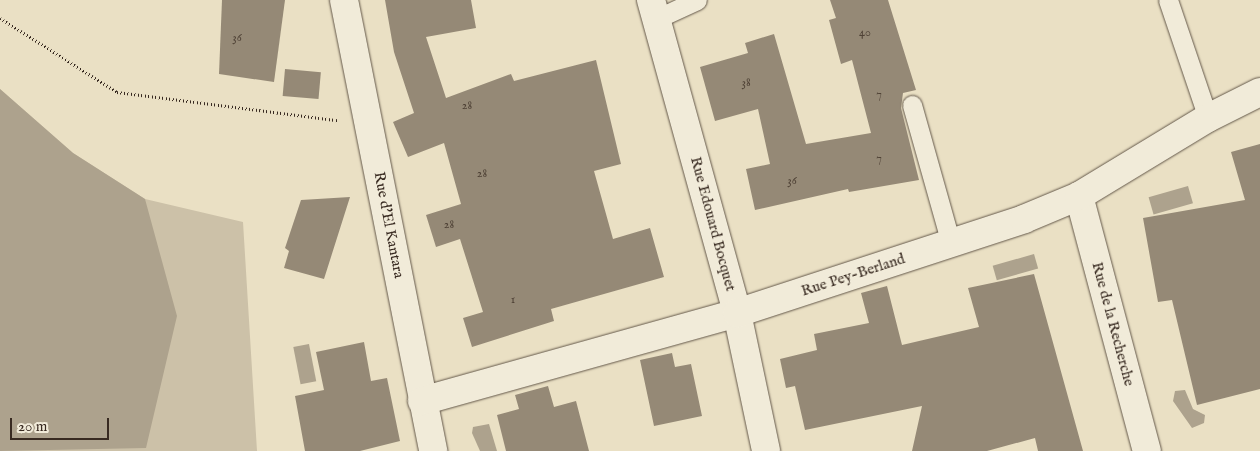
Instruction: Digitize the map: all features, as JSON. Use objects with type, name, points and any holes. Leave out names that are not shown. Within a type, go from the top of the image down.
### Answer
[{"type":"street","name":"Rue d'El Kantara","points":[[344,0],[433,451]]},
{"type":"street","name":"Rue Edouard Bocquet","points":[[653,9],[737,313],[766,451]]},
{"type":"street","name":"Rue Pey-Berland","points":[[422,401],[737,313],[952,244],[1079,196],[1208,118],[1260,92]]},
{"type":"street","name":"Rue de la Recherche","points":[[1079,196],[1147,451]]},
{"type":"lane","points":[[653,9],[697,0]]},
{"type":"lane","points":[[1168,0],[1208,118]]},
{"type":"lane","points":[[912,105],[952,244]]},
{"type":"path","points":[[0,18],[118,92],[369,124]]},
{"type":"shaded area","points":[[0,89],[73,153],[145,199],[243,222],[257,451],[0,451]]},
{"type":"shaded area","points":[[0,89],[73,153],[145,199],[177,316],[146,448],[0,451]]},
{"type":"shaded area","points":[[1188,186],[1193,203],[1154,215],[1149,197]]},
{"type":"shaded area","points":[[1034,254],[1038,268],[997,280],[993,266]]},
{"type":"shaded area","points":[[309,344],[316,381],[301,384],[293,347]]},
{"type":"shaded area","points":[[1185,390],[1193,409],[1205,415],[1204,423],[1192,428],[1173,401],[1175,391]]},
{"type":"shaded area","points":[[489,424],[497,451],[480,451],[472,433],[473,427]]},
{"type":"building","points":[[222,0],[285,0],[274,82],[219,74]]},
{"type":"building","points":[[385,0],[471,0],[476,28],[426,37],[446,98],[511,74],[514,81],[596,60],[621,164],[594,171],[613,239],[650,228],[664,277],[551,309],[554,321],[472,347],[463,318],[483,312],[460,239],[436,247],[426,215],[461,204],[444,143],[408,157],[393,122],[414,113],[394,52]]},
{"type":"building","points":[[830,0],[888,0],[916,90],[903,93],[901,108],[919,180],[849,192],[848,189],[755,210],[746,169],[770,164],[758,109],[715,121],[700,67],[748,53],[745,43],[774,34],[806,144],[871,133],[852,60],[841,64],[829,20],[836,18]]},
{"type":"building","points":[[285,69],[321,72],[319,99],[283,96]]},
{"type":"building","points":[[1260,144],[1260,389],[1197,405],[1172,300],[1158,302],[1143,218],[1245,200],[1231,152]]},
{"type":"building","points":[[350,197],[324,279],[284,268],[289,251],[285,248],[301,200]]},
{"type":"building","points":[[1034,274],[1083,451],[1038,451],[1035,438],[987,451],[912,451],[922,406],[805,430],[795,386],[786,388],[780,359],[817,350],[814,334],[869,323],[861,293],[887,286],[902,345],[979,327],[968,288]]},
{"type":"building","points":[[364,342],[371,381],[387,378],[400,441],[360,451],[305,451],[295,396],[324,390],[316,352]]},
{"type":"building","points":[[672,353],[675,367],[691,364],[702,416],[654,426],[640,360]]},
{"type":"building","points":[[548,386],[554,407],[576,401],[589,451],[506,451],[497,415],[519,409],[515,395]]}]
